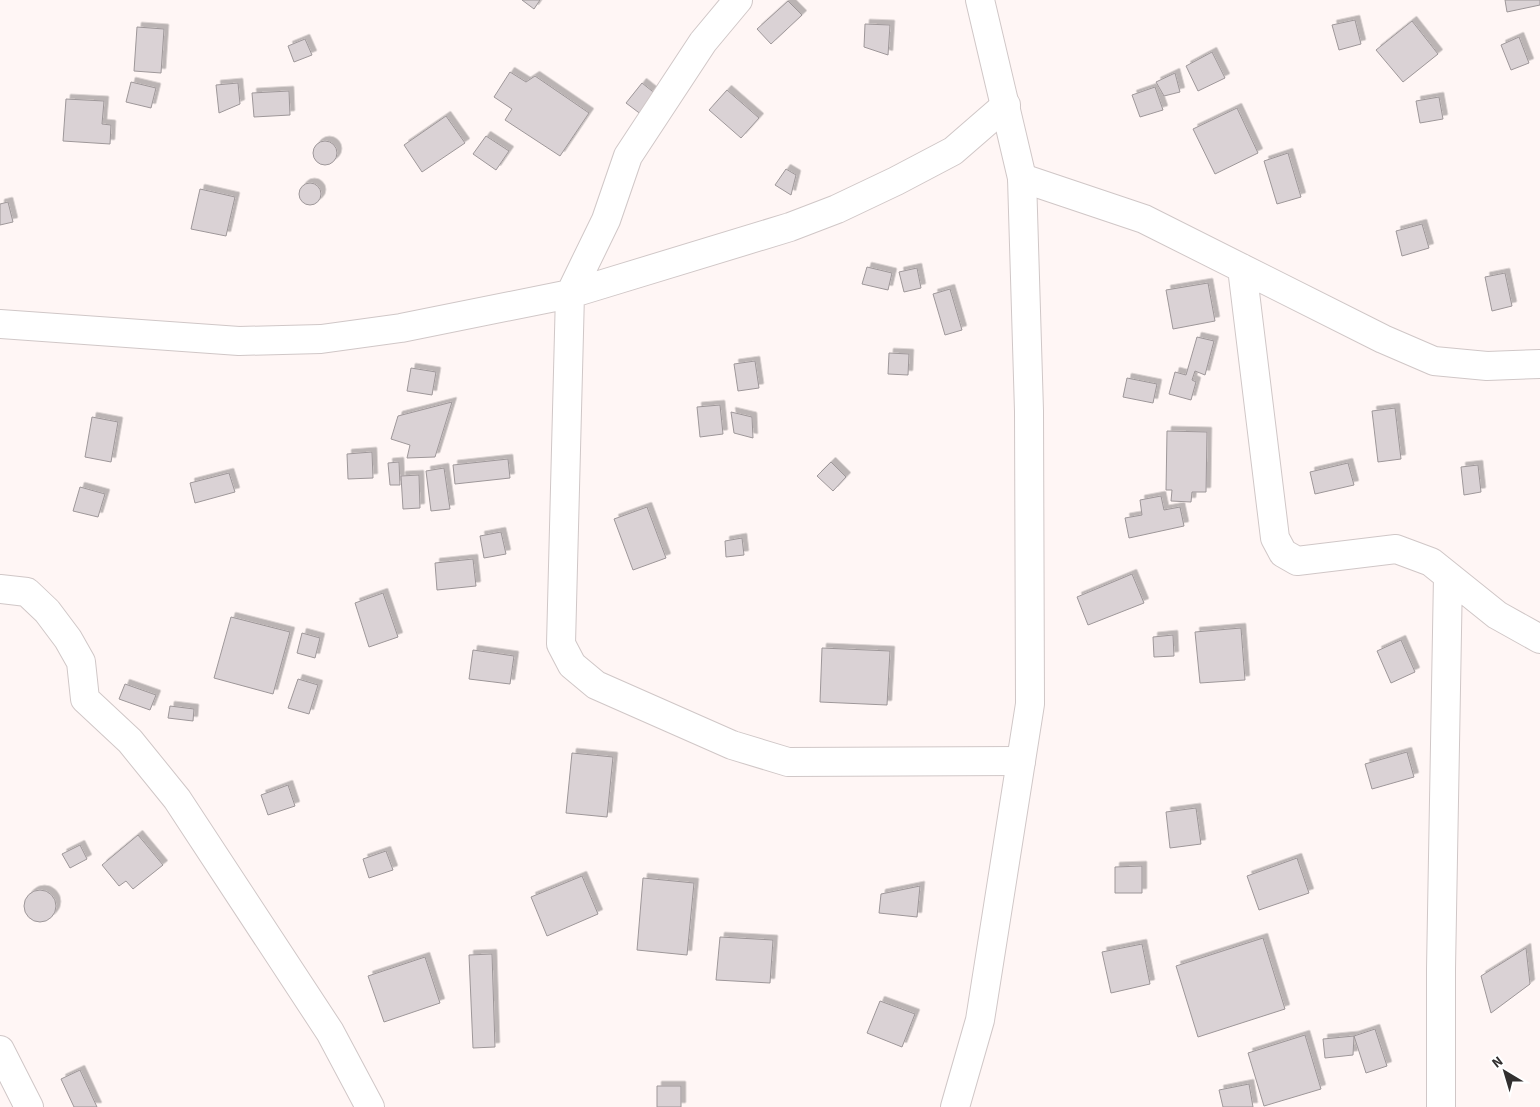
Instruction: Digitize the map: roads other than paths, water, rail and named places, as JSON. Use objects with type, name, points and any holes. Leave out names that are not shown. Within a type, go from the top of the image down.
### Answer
[{"type":"street","points":[[738,0],[703,42],[628,156],[606,220],[570,294],[561,644],[572,665],[596,685],[732,745],[788,762],[1021,762]]},
{"type":"street","points":[[955,1107],[980,1020],[1030,704],[1030,412],[1022,178],[980,0]]},
{"type":"street","points":[[0,324],[239,341],[322,339],[401,328],[570,294],[790,227],[837,208],[896,181],[952,151],[1006,105]]},
{"type":"street","points":[[1022,178],[1144,219],[1382,339],[1434,361],[1487,366],[1540,364]]},
{"type":"street","points":[[1242,268],[1275,538],[1283,553],[1297,561],[1396,549],[1431,562],[1497,615],[1540,639]]},
{"type":"street","points":[[1441,1107],[1440,968],[1448,576]]},
{"type":"street","points":[[0,589],[27,592],[47,612],[68,639],[81,662],[85,699],[130,741],[177,799],[330,1032],[370,1107]]},
{"type":"street","points":[[0,1050],[29,1107]]}]
